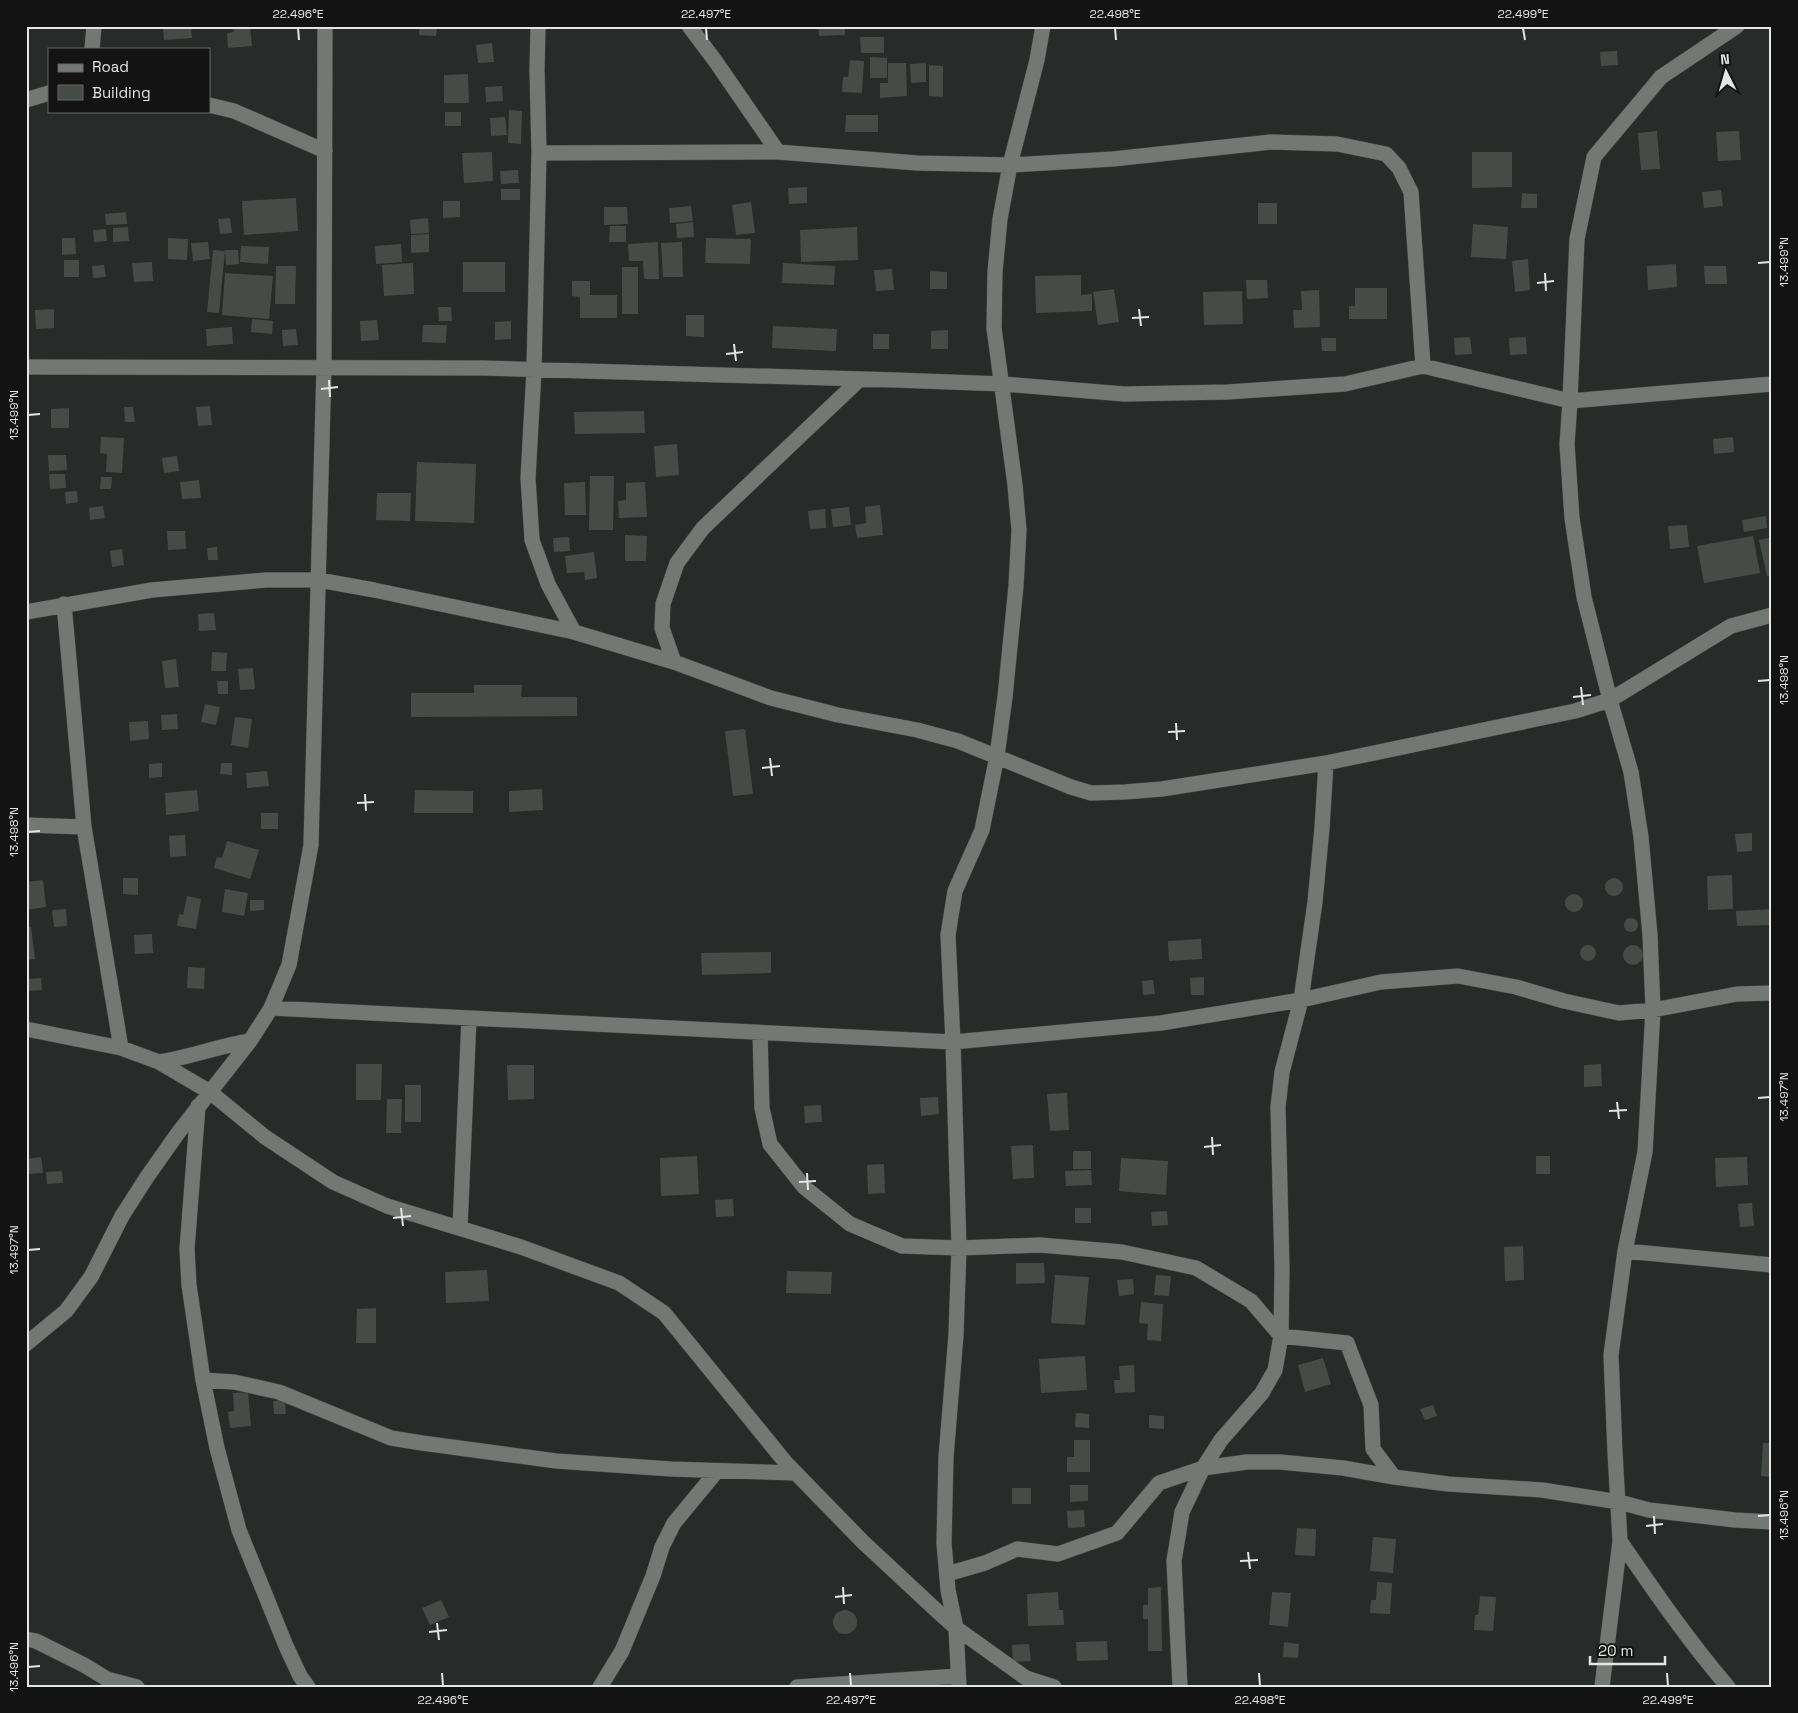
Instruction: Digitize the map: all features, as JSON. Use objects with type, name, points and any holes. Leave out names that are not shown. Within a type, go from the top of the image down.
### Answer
[{"type":"street","points":[[92,48],[94,26]]},
{"type":"street","points":[[26,1344],[66,1311],[91,1277],[122,1216],[147,1177],[198,1106],[250,1041],[271,1008],[289,965],[311,844],[324,367],[325,26]]},
{"type":"street","points":[[538,26],[539,153],[534,370],[528,478],[532,540],[548,584],[574,632]]},
{"type":"street","points":[[688,26],[716,62],[778,152]]},
{"type":"street","points":[[796,1687],[959,1681],[956,1628],[948,1590],[944,1543],[946,1456],[956,1335],[959,1248],[948,935],[955,891],[982,830],[997,756],[1016,586],[1019,530],[1003,384],[994,328],[995,272],[1000,218],[1010,165],[1037,60],[1042,26]]},
{"type":"street","points":[[1602,1687],[1620,1541],[1614,1452],[1611,1355],[1625,1251],[1645,1152],[1653,1010],[1650,935],[1641,837],[1631,772],[1584,598],[1572,518],[1567,444],[1578,239],[1594,157],[1661,77],[1737,26]]},
{"type":"street","points":[[26,100],[48,93]]},
{"type":"street","points":[[210,106],[234,112],[325,152]]},
{"type":"street","points":[[539,153],[778,152],[917,163],[1010,165],[1113,159],[1271,142],[1337,144],[1386,154],[1399,168],[1411,192],[1423,366]]},
{"type":"street","points":[[26,367],[324,367],[534,370],[1003,384],[1124,394],[1228,392],[1345,384],[1423,366],[1570,401],[1772,384]]},
{"type":"street","points":[[674,662],[662,628],[663,604],[677,563],[703,528],[860,379]]},
{"type":"street","points":[[26,612],[152,590],[266,580],[319,580],[574,632],[674,662],[771,698],[917,730],[958,741],[1071,787],[1091,792],[1162,789],[1326,763],[1575,710],[1610,700],[1731,626],[1772,615]]},
{"type":"street","points":[[64,604],[84,827],[122,1048]]},
{"type":"street","points":[[1180,1687],[1174,1561],[1182,1512],[1203,1468],[1221,1440],[1262,1393],[1275,1370],[1281,1336],[1282,1269],[1278,1107],[1282,1072],[1301,1000],[1315,902],[1326,763]]},
{"type":"street","points":[[26,825],[84,827]]},
{"type":"street","points":[[271,1008],[953,1042],[1161,1023],[1301,1000],[1381,982],[1458,976],[1516,987],[1564,1001],[1619,1013],[1653,1010],[1737,994],[1772,993]]},
{"type":"street","points":[[460,1228],[469,1018]]},
{"type":"street","points":[[26,1029],[122,1048],[160,1062],[210,1092],[265,1138],[334,1182],[387,1206],[521,1247],[619,1283],[664,1313],[796,1473],[863,1542],[956,1628],[1026,1678],[1054,1687]]},
{"type":"street","points":[[760,1033],[762,1108],[770,1144],[804,1187],[850,1224],[902,1246],[959,1248],[1040,1245],[1122,1252],[1196,1268],[1251,1301],[1281,1336],[1347,1342],[1371,1405],[1373,1449],[1394,1478]]},
{"type":"street","points":[[160,1062],[186,1058],[231,1044],[250,1041]]},
{"type":"street","points":[[198,1106],[187,1250],[189,1285],[203,1380],[216,1448],[239,1530],[286,1646],[300,1676],[308,1687]]},
{"type":"street","points":[[1625,1251],[1759,1263],[1772,1266]]},
{"type":"street","points":[[203,1380],[234,1382],[279,1392],[391,1438],[556,1461],[717,1471],[796,1473]]},
{"type":"street","points":[[947,1574],[985,1563],[1017,1549],[1058,1554],[1118,1532],[1159,1483],[1203,1468],[1247,1462],[1280,1462],[1343,1468],[1394,1478],[1448,1484],[1542,1490],[1618,1502],[1650,1510],[1735,1520],[1772,1522]]},
{"type":"street","points":[[600,1687],[622,1651],[654,1576],[662,1547],[674,1523],[717,1471]]},
{"type":"street","points":[[1620,1541],[1662,1604],[1694,1647],[1728,1687]]},
{"type":"street","points":[[26,1639],[36,1640],[107,1679],[137,1687]]},
{"type":"building","points":[[163,26],[191,26],[192,38],[164,40]]},
{"type":"building","points":[[233,26],[250,26],[252,46],[228,48],[227,33],[234,32]]},
{"type":"building","points":[[420,26],[437,26],[436,36],[419,35]]},
{"type":"building","points":[[818,26],[845,26],[845,35],[819,36]]},
{"type":"building","points":[[860,37],[884,37],[884,53],[861,53]]},
{"type":"building","points":[[492,43],[494,62],[478,63],[476,45]]},
{"type":"building","points":[[1617,51],[1618,65],[1601,66],[1600,52]]},
{"type":"building","points":[[870,57],[887,58],[887,78],[870,78]]},
{"type":"building","points":[[850,60],[864,61],[862,93],[842,92],[843,77],[848,77]]},
{"type":"building","points":[[888,63],[906,63],[907,96],[880,98],[880,83],[888,83]]},
{"type":"building","points":[[926,63],[926,82],[911,83],[910,64]]},
{"type":"building","points":[[929,65],[943,66],[943,97],[929,96]]},
{"type":"building","points":[[468,74],[469,103],[444,103],[444,75]]},
{"type":"building","points":[[502,86],[503,101],[486,102],[485,87]]},
{"type":"building","points":[[509,110],[522,111],[521,144],[508,143]]},
{"type":"building","points":[[445,112],[461,112],[461,126],[445,126]]},
{"type":"building","points":[[846,115],[878,115],[878,132],[845,132]]},
{"type":"building","points":[[505,117],[507,135],[491,136],[490,118]]},
{"type":"building","points":[[1657,131],[1660,169],[1641,170],[1638,133]]},
{"type":"building","points":[[1739,131],[1741,160],[1718,161],[1716,132]]},
{"type":"building","points":[[492,152],[493,181],[464,183],[462,153]]},
{"type":"building","points":[[1472,152],[1512,152],[1512,187],[1472,188]]},
{"type":"building","points":[[518,170],[519,183],[501,184],[500,171]]},
{"type":"building","points":[[807,187],[807,203],[789,204],[788,188]]},
{"type":"building","points":[[501,189],[520,189],[520,200],[501,200]]},
{"type":"building","points":[[1721,190],[1723,206],[1704,208],[1702,192]]},
{"type":"building","points":[[1522,193],[1537,194],[1537,208],[1521,208]]},
{"type":"building","points":[[296,198],[298,231],[244,235],[242,201]]},
{"type":"building","points":[[443,201],[460,201],[460,217],[443,218]]},
{"type":"building","points":[[751,202],[755,233],[736,235],[732,205]]},
{"type":"building","points":[[1258,203],[1277,203],[1277,224],[1258,224]]},
{"type":"building","points":[[691,206],[693,221],[670,223],[669,208]]},
{"type":"building","points":[[604,207],[627,207],[628,224],[604,225]]},
{"type":"building","points":[[126,212],[127,224],[106,225],[105,214]]},
{"type":"building","points":[[230,218],[232,233],[220,234],[218,219]]},
{"type":"building","points":[[428,218],[429,233],[411,234],[410,220]]},
{"type":"building","points":[[693,222],[694,237],[677,238],[676,224]]},
{"type":"building","points":[[1473,224],[1508,227],[1506,259],[1471,257]]},
{"type":"building","points":[[610,226],[626,226],[626,242],[609,242]]},
{"type":"building","points":[[128,227],[129,241],[113,242],[113,228]]},
{"type":"building","points":[[857,227],[858,260],[801,262],[800,230]]},
{"type":"building","points":[[106,229],[107,241],[94,242],[93,230]]},
{"type":"building","points":[[429,234],[429,252],[411,253],[411,235]]},
{"type":"building","points":[[62,238],[75,238],[76,254],[62,255]]},
{"type":"building","points":[[168,238],[188,239],[187,260],[168,259]]},
{"type":"building","points":[[706,238],[751,239],[750,264],[705,263]]},
{"type":"building","points":[[208,242],[210,259],[193,261],[191,243]]},
{"type":"building","points":[[658,242],[659,279],[644,279],[643,261],[629,261],[628,244]]},
{"type":"building","points":[[682,242],[683,277],[663,277],[661,243]]},
{"type":"building","points":[[401,244],[402,262],[376,264],[375,246]]},
{"type":"building","points":[[241,246],[269,247],[268,264],[240,262]]},
{"type":"building","points":[[213,250],[225,251],[219,313],[207,312]]},
{"type":"building","points":[[225,250],[238,250],[239,264],[226,265]]},
{"type":"building","points":[[1528,259],[1530,290],[1515,292],[1512,261]]},
{"type":"building","points":[[64,260],[79,260],[79,277],[64,277]]},
{"type":"building","points":[[152,262],[153,281],[134,282],[132,263]]},
{"type":"building","points":[[463,262],[505,262],[505,292],[463,292]]},
{"type":"building","points":[[413,263],[414,294],[384,296],[382,265]]},
{"type":"building","points":[[783,263],[835,266],[834,285],[782,283]]},
{"type":"building","points":[[1676,264],[1677,287],[1648,290],[1647,266]]},
{"type":"building","points":[[104,265],[106,277],[93,278],[92,266]]},
{"type":"building","points":[[276,266],[296,266],[295,304],[275,304]]},
{"type":"building","points":[[1704,266],[1726,266],[1727,284],[1705,284]]},
{"type":"building","points":[[622,267],[638,267],[638,314],[622,314]]},
{"type":"building","points":[[892,269],[894,290],[876,291],[874,270]]},
{"type":"building","points":[[930,271],[947,272],[947,289],[930,289]]},
{"type":"building","points":[[225,273],[273,276],[269,319],[222,315]]},
{"type":"building","points":[[1081,275],[1081,295],[1092,294],[1092,311],[1036,313],[1035,276]]},
{"type":"building","points":[[1246,280],[1267,280],[1268,298],[1247,299]]},
{"type":"building","points":[[572,281],[590,281],[590,295],[617,295],[617,318],[580,318],[580,297],[572,296]]},
{"type":"building","points":[[1355,288],[1387,288],[1387,319],[1349,319],[1349,306],[1355,306]]},
{"type":"building","points":[[1114,289],[1119,322],[1098,325],[1093,292]]},
{"type":"building","points":[[1319,290],[1320,327],[1294,328],[1293,310],[1302,310],[1301,291]]},
{"type":"building","points":[[1242,291],[1243,324],[1204,325],[1203,292]]},
{"type":"building","points":[[438,307],[451,307],[452,321],[439,321]]},
{"type":"building","points":[[54,309],[54,328],[36,329],[35,310]]},
{"type":"building","points":[[686,315],[704,315],[704,337],[686,336]]},
{"type":"building","points":[[252,319],[273,321],[272,334],[251,332]]},
{"type":"building","points":[[377,320],[379,340],[361,341],[360,321]]},
{"type":"building","points":[[511,321],[511,339],[495,340],[495,322]]},
{"type":"building","points":[[423,325],[447,325],[446,343],[422,342]]},
{"type":"building","points":[[773,326],[837,329],[836,351],[772,348]]},
{"type":"building","points":[[232,327],[233,344],[207,346],[206,329]]},
{"type":"building","points":[[296,329],[298,345],[283,346],[282,330]]},
{"type":"building","points":[[948,330],[948,349],[931,349],[931,331]]},
{"type":"building","points":[[873,334],[889,334],[889,349],[873,349]]},
{"type":"building","points":[[1470,337],[1472,354],[1455,355],[1454,338]]},
{"type":"building","points":[[1526,337],[1527,354],[1510,355],[1509,338]]},
{"type":"building","points":[[1321,338],[1336,338],[1336,351],[1322,351]]},
{"type":"building","points":[[210,406],[212,425],[198,426],[196,407]]},
{"type":"building","points":[[124,407],[133,407],[135,422],[125,422]]},
{"type":"building","points":[[69,408],[69,428],[51,428],[51,409]]},
{"type":"building","points":[[644,411],[645,433],[575,434],[574,412]]},
{"type":"building","points":[[101,437],[124,438],[122,473],[106,472],[107,454],[100,453]]},
{"type":"building","points":[[1733,437],[1734,452],[1714,454],[1713,439]]},
{"type":"building","points":[[677,444],[679,475],[656,477],[654,446]]},
{"type":"building","points":[[48,455],[66,455],[67,470],[49,471]]},
{"type":"building","points":[[177,456],[179,471],[164,473],[162,458]]},
{"type":"building","points":[[417,462],[476,464],[474,523],[415,521]]},
{"type":"building","points":[[49,474],[65,474],[66,488],[50,489]]},
{"type":"building","points":[[590,476],[614,476],[613,530],[589,530]]},
{"type":"building","points":[[101,477],[112,477],[111,489],[100,489]]},
{"type":"building","points":[[199,480],[201,498],[182,499],[180,482]]},
{"type":"building","points":[[585,482],[586,515],[565,515],[564,483]]},
{"type":"building","points":[[645,482],[647,517],[619,518],[618,501],[626,500],[626,483]]},
{"type":"building","points":[[77,491],[78,502],[66,504],[65,492]]},
{"type":"building","points":[[377,493],[411,493],[410,521],[376,520]]},
{"type":"building","points":[[880,505],[883,535],[857,538],[855,525],[866,523],[865,507]]},
{"type":"building","points":[[103,506],[105,518],[90,520],[89,508]]},
{"type":"building","points":[[849,507],[851,525],[833,527],[831,509]]},
{"type":"building","points":[[825,509],[826,528],[810,529],[808,511]]},
{"type":"building","points":[[1766,516],[1767,528],[1744,532],[1742,520]]},
{"type":"building","points":[[1687,525],[1689,547],[1670,549],[1668,526]]},
{"type":"building","points":[[167,531],[185,531],[186,549],[168,550]]},
{"type":"building","points":[[625,535],[647,536],[646,561],[625,561]]},
{"type":"building","points":[[1753,536],[1760,573],[1704,583],[1697,546]]},
{"type":"building","points":[[569,537],[570,551],[554,552],[553,538]]},
{"type":"building","points":[[1772,537],[1772,575],[1767,576],[1759,540]]},
{"type":"building","points":[[217,547],[218,560],[208,560],[207,548]]},
{"type":"building","points":[[122,549],[124,565],[112,567],[110,551]]},
{"type":"building","points":[[594,552],[597,578],[585,580],[584,572],[567,573],[565,556]]},
{"type":"building","points":[[214,613],[216,630],[199,631],[198,614]]},
{"type":"building","points":[[212,652],[227,653],[226,671],[211,671]]},
{"type":"building","points":[[176,659],[179,687],[165,688],[162,661]]},
{"type":"building","points":[[253,668],[255,689],[240,690],[238,669]]},
{"type":"building","points":[[217,681],[228,681],[228,694],[218,694]]},
{"type":"building","points":[[474,685],[522,685],[521,697],[577,697],[577,716],[411,717],[411,693],[474,693]]},
{"type":"building","points":[[205,704],[220,707],[216,725],[201,722]]},
{"type":"building","points":[[177,714],[178,729],[162,730],[161,715]]},
{"type":"building","points":[[235,717],[252,719],[248,748],[231,745]]},
{"type":"building","points":[[148,721],[149,739],[130,741],[129,722]]},
{"type":"building","points":[[745,729],[753,794],[733,796],[725,731]]},
{"type":"building","points":[[162,763],[162,777],[149,778],[149,764]]},
{"type":"building","points":[[221,763],[232,763],[232,775],[220,774]]},
{"type":"building","points":[[267,771],[269,786],[247,788],[246,773]]},
{"type":"building","points":[[542,789],[543,810],[509,812],[509,791]]},
{"type":"building","points":[[197,790],[199,811],[166,815],[165,793]]},
{"type":"building","points":[[415,790],[473,791],[473,813],[414,813]]},
{"type":"building","points":[[261,813],[278,813],[278,829],[261,829]]},
{"type":"building","points":[[1752,833],[1752,851],[1737,852],[1735,834]]},
{"type":"building","points":[[185,835],[186,856],[170,857],[169,836]]},
{"type":"building","points":[[227,841],[259,850],[250,879],[214,868],[217,857],[222,858]]},
{"type":"building","points":[[1732,875],[1733,909],[1708,910],[1707,876]]},
{"type":"building","points":[[123,878],[138,878],[138,895],[123,894]]},
{"type":"building","points":[[1610,878],[1618,878],[1623,883],[1621,894],[1610,896],[1605,891],[1605,883]]},
{"type":"building","points":[[43,880],[46,907],[26,910],[26,882]]},
{"type":"building","points":[[225,889],[248,893],[244,916],[222,912]]},
{"type":"building","points":[[1574,894],[1580,897],[1583,903],[1580,909],[1574,912],[1568,909],[1565,903],[1568,897]]},
{"type":"building","points":[[187,896],[201,899],[196,929],[177,926],[179,914],[183,915]]},
{"type":"building","points":[[250,900],[264,900],[264,910],[250,911]]},
{"type":"building","points":[[66,909],[67,926],[54,927],[52,910]]},
{"type":"building","points":[[1772,909],[1772,925],[1737,926],[1736,911]]},
{"type":"building","points":[[1628,918],[1634,918],[1638,925],[1634,932],[1628,932],[1624,928],[1624,922]]},
{"type":"building","points":[[31,927],[35,959],[26,960],[26,928]]},
{"type":"building","points":[[152,934],[153,953],[135,954],[134,935]]},
{"type":"building","points":[[1201,939],[1202,959],[1169,961],[1168,941]]},
{"type":"building","points":[[1585,945],[1591,945],[1596,950],[1594,959],[1585,961],[1580,956],[1580,950]]},
{"type":"building","points":[[1633,945],[1640,948],[1643,955],[1640,962],[1633,965],[1626,962],[1623,955],[1626,948]]},
{"type":"building","points":[[771,952],[771,973],[702,975],[701,953]]},
{"type":"building","points":[[188,967],[205,968],[204,989],[187,988]]},
{"type":"building","points":[[1204,977],[1204,995],[1191,995],[1190,978]]},
{"type":"building","points":[[41,978],[42,990],[26,991],[26,979]]},
{"type":"building","points":[[1153,980],[1155,994],[1143,995],[1142,981]]},
{"type":"building","points":[[356,1064],[382,1064],[381,1100],[356,1100]]},
{"type":"building","points":[[1601,1064],[1602,1086],[1584,1087],[1584,1065]]},
{"type":"building","points":[[507,1065],[534,1065],[534,1099],[508,1100]]},
{"type":"building","points":[[405,1085],[421,1085],[421,1122],[405,1122]]},
{"type":"building","points":[[1067,1093],[1069,1130],[1050,1131],[1047,1094]]},
{"type":"building","points":[[938,1097],[939,1114],[921,1116],[920,1098]]},
{"type":"building","points":[[387,1099],[402,1099],[401,1133],[386,1133]]},
{"type":"building","points":[[821,1105],[822,1122],[805,1123],[804,1106]]},
{"type":"building","points":[[1033,1145],[1034,1178],[1013,1179],[1011,1146]]},
{"type":"building","points":[[1073,1151],[1091,1151],[1091,1169],[1073,1169]]},
{"type":"building","points":[[697,1156],[699,1194],[661,1196],[660,1158]]},
{"type":"building","points":[[1536,1156],[1550,1156],[1550,1174],[1536,1174]]},
{"type":"building","points":[[41,1157],[43,1173],[26,1174],[26,1159]]},
{"type":"building","points":[[1747,1157],[1748,1185],[1716,1187],[1715,1158]]},
{"type":"building","points":[[1121,1158],[1168,1161],[1166,1195],[1119,1191]]},
{"type":"building","points":[[884,1164],[885,1193],[868,1194],[867,1165]]},
{"type":"building","points":[[1091,1170],[1092,1185],[1066,1186],[1065,1171]]},
{"type":"building","points":[[62,1171],[63,1183],[47,1184],[46,1172]]},
{"type":"building","points":[[733,1199],[734,1216],[716,1217],[715,1200]]},
{"type":"building","points":[[1752,1203],[1754,1226],[1740,1227],[1738,1204]]},
{"type":"building","points":[[1075,1208],[1091,1208],[1091,1223],[1075,1223]]},
{"type":"building","points":[[1167,1211],[1168,1225],[1152,1226],[1151,1212]]},
{"type":"building","points":[[1523,1246],[1524,1280],[1505,1281],[1504,1247]]},
{"type":"building","points":[[1016,1263],[1044,1263],[1045,1283],[1016,1284]]},
{"type":"building","points":[[487,1270],[489,1301],[446,1303],[445,1272]]},
{"type":"building","points":[[787,1271],[832,1272],[831,1294],[786,1293]]},
{"type":"building","points":[[1055,1275],[1089,1277],[1085,1325],[1051,1323]]},
{"type":"building","points":[[1156,1275],[1171,1276],[1169,1296],[1154,1295]]},
{"type":"building","points":[[1133,1279],[1134,1294],[1119,1296],[1117,1280]]},
{"type":"building","points":[[1141,1302],[1163,1304],[1161,1341],[1147,1340],[1148,1324],[1139,1323]]},
{"type":"building","points":[[376,1308],[376,1343],[356,1343],[357,1309]]},
{"type":"building","points":[[1085,1356],[1087,1390],[1041,1393],[1039,1359]]},
{"type":"building","points":[[1323,1358],[1331,1384],[1305,1392],[1298,1365]]},
{"type":"building","points":[[1134,1365],[1135,1392],[1115,1393],[1114,1380],[1120,1380],[1119,1366]]},
{"type":"building","points":[[248,1392],[251,1426],[230,1428],[228,1412],[234,1411],[233,1393]]},
{"type":"building","points":[[285,1400],[286,1414],[274,1414],[273,1401]]},
{"type":"building","points":[[1433,1405],[1437,1416],[1425,1420],[1420,1409]]},
{"type":"building","points":[[1076,1413],[1089,1414],[1089,1428],[1075,1427]]},
{"type":"building","points":[[1149,1415],[1164,1416],[1164,1429],[1149,1428]]},
{"type":"building","points":[[1074,1440],[1090,1440],[1090,1472],[1067,1472],[1067,1457],[1074,1457]]},
{"type":"building","points":[[1763,1443],[1772,1443],[1772,1477],[1761,1476]]},
{"type":"building","points":[[1070,1485],[1088,1485],[1088,1501],[1070,1502]]},
{"type":"building","points":[[1012,1488],[1031,1488],[1031,1504],[1012,1504]]},
{"type":"building","points":[[1084,1510],[1085,1527],[1068,1528],[1067,1511]]},
{"type":"building","points":[[1297,1528],[1316,1529],[1315,1556],[1295,1555]]},
{"type":"building","points":[[1373,1537],[1396,1539],[1393,1573],[1370,1571]]},
{"type":"building","points":[[1377,1582],[1392,1583],[1390,1614],[1370,1613],[1371,1600],[1376,1600]]},
{"type":"building","points":[[1161,1587],[1162,1651],[1148,1651],[1148,1619],[1143,1619],[1143,1605],[1148,1605],[1148,1588]]},
{"type":"building","points":[[1058,1592],[1059,1610],[1063,1610],[1064,1625],[1028,1626],[1027,1594]]},
{"type":"building","points":[[1272,1592],[1291,1593],[1288,1627],[1269,1625]]},
{"type":"building","points":[[1480,1596],[1496,1597],[1493,1631],[1474,1630],[1475,1615],[1478,1615]]},
{"type":"building","points":[[441,1600],[449,1617],[430,1625],[422,1608]]},
{"type":"building","points":[[845,1610],[850,1611],[856,1617],[856,1627],[850,1633],[845,1634],[840,1633],[834,1627],[833,1622],[834,1617],[840,1611]]},
{"type":"building","points":[[1107,1641],[1108,1660],[1077,1661],[1076,1642]]},
{"type":"building","points":[[1284,1642],[1299,1644],[1298,1658],[1283,1657]]},
{"type":"building","points":[[1029,1644],[1031,1661],[1013,1662],[1012,1645]]}]
